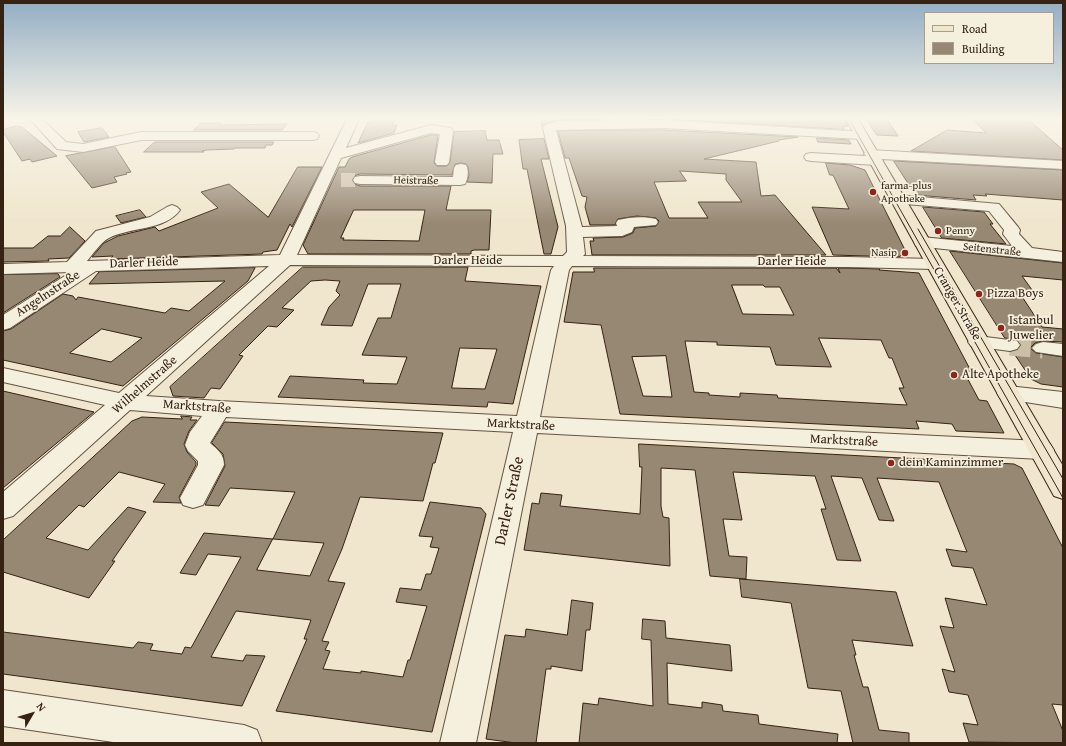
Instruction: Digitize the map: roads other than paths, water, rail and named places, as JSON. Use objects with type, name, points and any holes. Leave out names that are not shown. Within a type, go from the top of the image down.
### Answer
[{"type":"main road","name":"Cranger Straße","points":[[872,154],[1063,489]]},
{"type":"street","name":"Heistraße","points":[[336,155],[340,154]]},
{"type":"street","name":"Heistraße","points":[[442,162],[443,154]]},
{"type":"street","points":[[555,154],[574,232],[622,231],[626,229],[624,223],[650,222]]},
{"type":"street","points":[[835,154],[874,158],[908,156],[1063,165]]},
{"type":"street","points":[[286,260],[336,155]]},
{"type":"street","name":"Heistraße","points":[[360,180],[460,181],[461,168]]},
{"type":"street","points":[[323,180],[341,180]]},
{"type":"street","points":[[898,200],[994,207],[1012,230],[1011,234],[1027,254]]},
{"type":"street","points":[[73,266],[102,235],[156,220],[172,210]]},
{"type":"street","name":"Darler Straße","points":[[458,743],[560,270],[567,261],[576,254],[574,232]]},
{"type":"street","name":"Seitenstraße","points":[[922,242],[1063,257]]},
{"type":"street","name":"Darler Heide","points":[[3,269],[286,260],[934,264]]},
{"type":"street","name":"Wilhelmstraße","points":[[3,508],[286,260]]},
{"type":"street","name":"Angelnstraße","points":[[3,324],[94,265]]},
{"type":"street","points":[[978,342],[1010,345]]},
{"type":"street","name":"Marktstraße","points":[[3,376],[125,402],[219,409],[526,426],[1041,450]]},
{"type":"street","points":[[1008,393],[1063,400]]},
{"type":"street","points":[[193,498],[211,465],[211,458],[198,445],[199,438],[219,409]]},
{"type":"street","points":[[3,708],[244,743]]},
{"type":"tunnel","points":[[341,180],[360,180]]},
{"type":"tunnel","points":[[1010,345],[1043,348]]},
{"type":"tram line","points":[[869,154],[1063,498]]},
{"type":"tram line","points":[[918,229],[1063,479]]},
{"type":"place","name":"farma-plus Apotheke","points":[[873,192]]},
{"type":"place","name":"Penny","points":[[938,231]]},
{"type":"place","name":"Nasip","points":[[905,253]]},
{"type":"place","name":"Pizza Boys","points":[[979,294]]},
{"type":"place","name":"Istanbul Juwelier","points":[[1001,328]]},
{"type":"place","name":"Alte Apotheke","points":[[954,375]]},
{"type":"place","name":"dein Kaminzimmer","points":[[891,463]]}]
